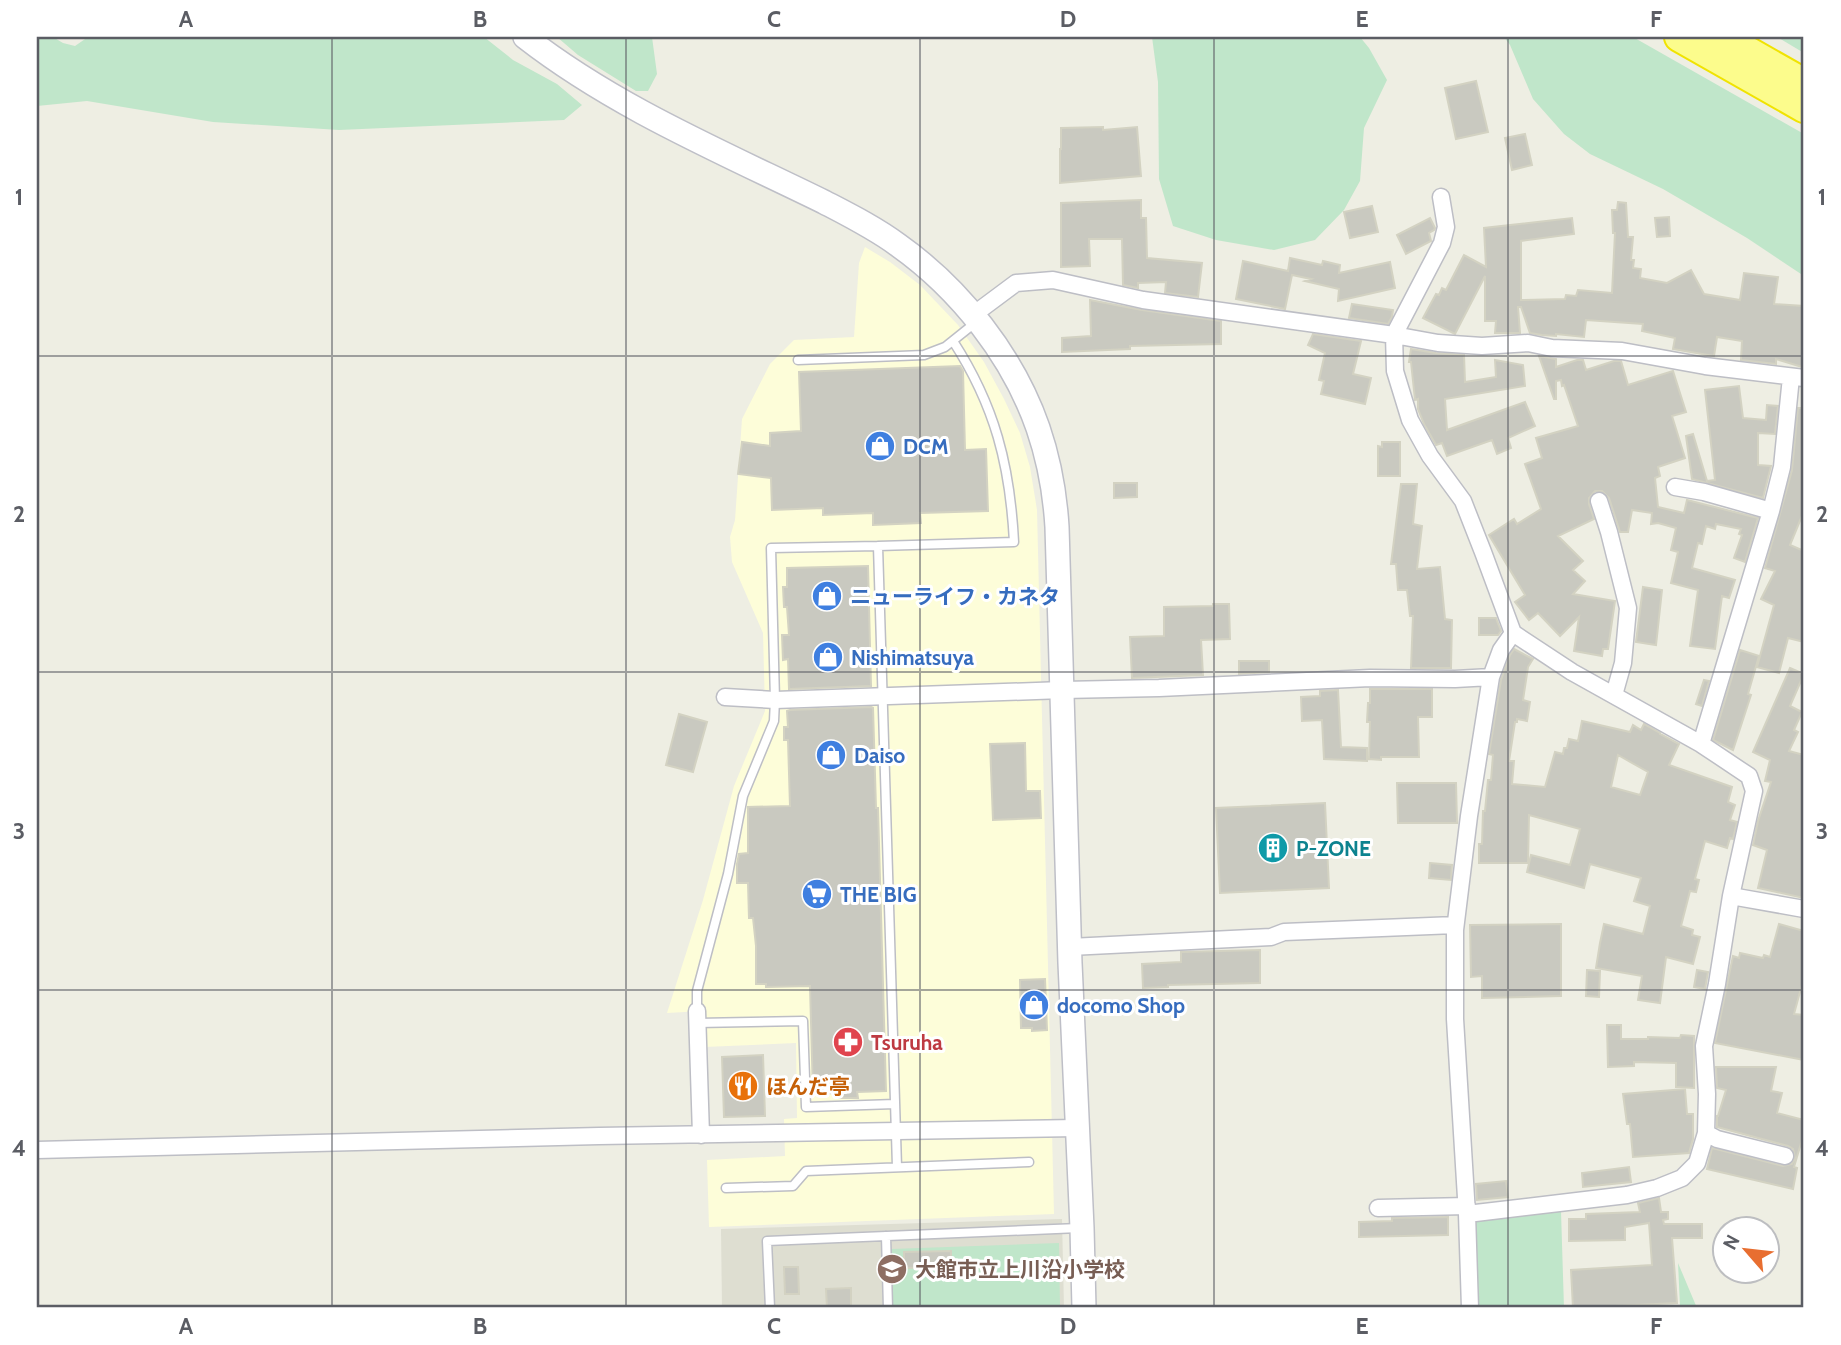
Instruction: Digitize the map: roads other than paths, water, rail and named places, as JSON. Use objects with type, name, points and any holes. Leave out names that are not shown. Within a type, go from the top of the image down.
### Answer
[{"type":"highway","points":[[1679,37],[1804,108]]},
{"type":"highway","points":[[1723,37],[1804,83]]},
{"type":"street","points":[[525,37],[568,68],[646,115],[824,202],[876,231],[920,262],[956,296],[991,339],[1017,381],[1038,427],[1056,505],[1060,568],[1070,947],[1084,1308]]},
{"type":"street","points":[[1378,1208],[1467,1210],[1627,1195],[1657,1188],[1682,1178],[1697,1163],[1706,1133],[1704,1046],[1731,896],[1754,791],[1749,776],[1701,744],[1572,672],[1513,633],[1463,501],[1430,456],[1410,420],[1395,371],[1394,335],[1442,243],[1446,226],[1441,197]]},
{"type":"street","points":[[975,318],[1016,283],[1053,280],[1143,300],[1438,343],[1482,346],[1528,343],[1552,348],[1622,351],[1705,366],[1798,378],[1783,467],[1701,744]]},
{"type":"street","points":[[1675,487],[1704,492],[1771,511]]},
{"type":"street","points":[[1599,501],[1628,608],[1623,663],[1614,695]]},
{"type":"street","points":[[1470,1308],[1455,1019],[1455,925],[1491,677],[1501,650],[1513,633]]},
{"type":"street","points":[[725,696],[775,700],[1159,688],[1370,678],[1491,677]]},
{"type":"street","points":[[1731,896],[1804,909]]},
{"type":"street","points":[[1070,947],[1271,937],[1284,932],[1455,925]]},
{"type":"street","points":[[697,1017],[701,1135]]},
{"type":"street","points":[[37,1150],[599,1136],[1077,1128]]},
{"type":"street","points":[[1706,1133],[1717,1139],[1785,1156]]},
{"type":"lane","points":[[798,360],[924,355],[936,352],[953,341],[975,318]]},
{"type":"lane","points":[[895,1104],[806,1107],[803,1021],[697,1017],[697,991],[728,874],[743,796],[774,721],[771,548],[1014,542],[1008,475],[999,437],[982,394],[953,341]]},
{"type":"lane","points":[[878,545],[897,1167]]},
{"type":"lane","points":[[726,1188],[793,1186],[806,1171],[1029,1162]]},
{"type":"lane","points":[[769,1308],[767,1241],[1082,1228]]},
{"type":"lane","points":[[886,1236],[888,1308]]},
{"type":"place","name":"DCM","points":[[880,446]]},
{"type":"place","name":"ニューライフ・カネタ","points":[[827,596]]},
{"type":"place","name":"Nishimatsuya","points":[[828,657]]},
{"type":"place","name":"Daiso","points":[[831,755]]},
{"type":"place","name":"P-ZONE","points":[[1273,848]]},
{"type":"place","name":"THE BIG","points":[[817,894]]},
{"type":"place","name":"docomo Shop","points":[[1034,1005]]},
{"type":"place","name":"Tsuruha","points":[[848,1042]]},
{"type":"place","name":"ほんだ亭","points":[[743,1086]]},
{"type":"place","name":"大館市立上川沿小学校","points":[[892,1269]]}]
